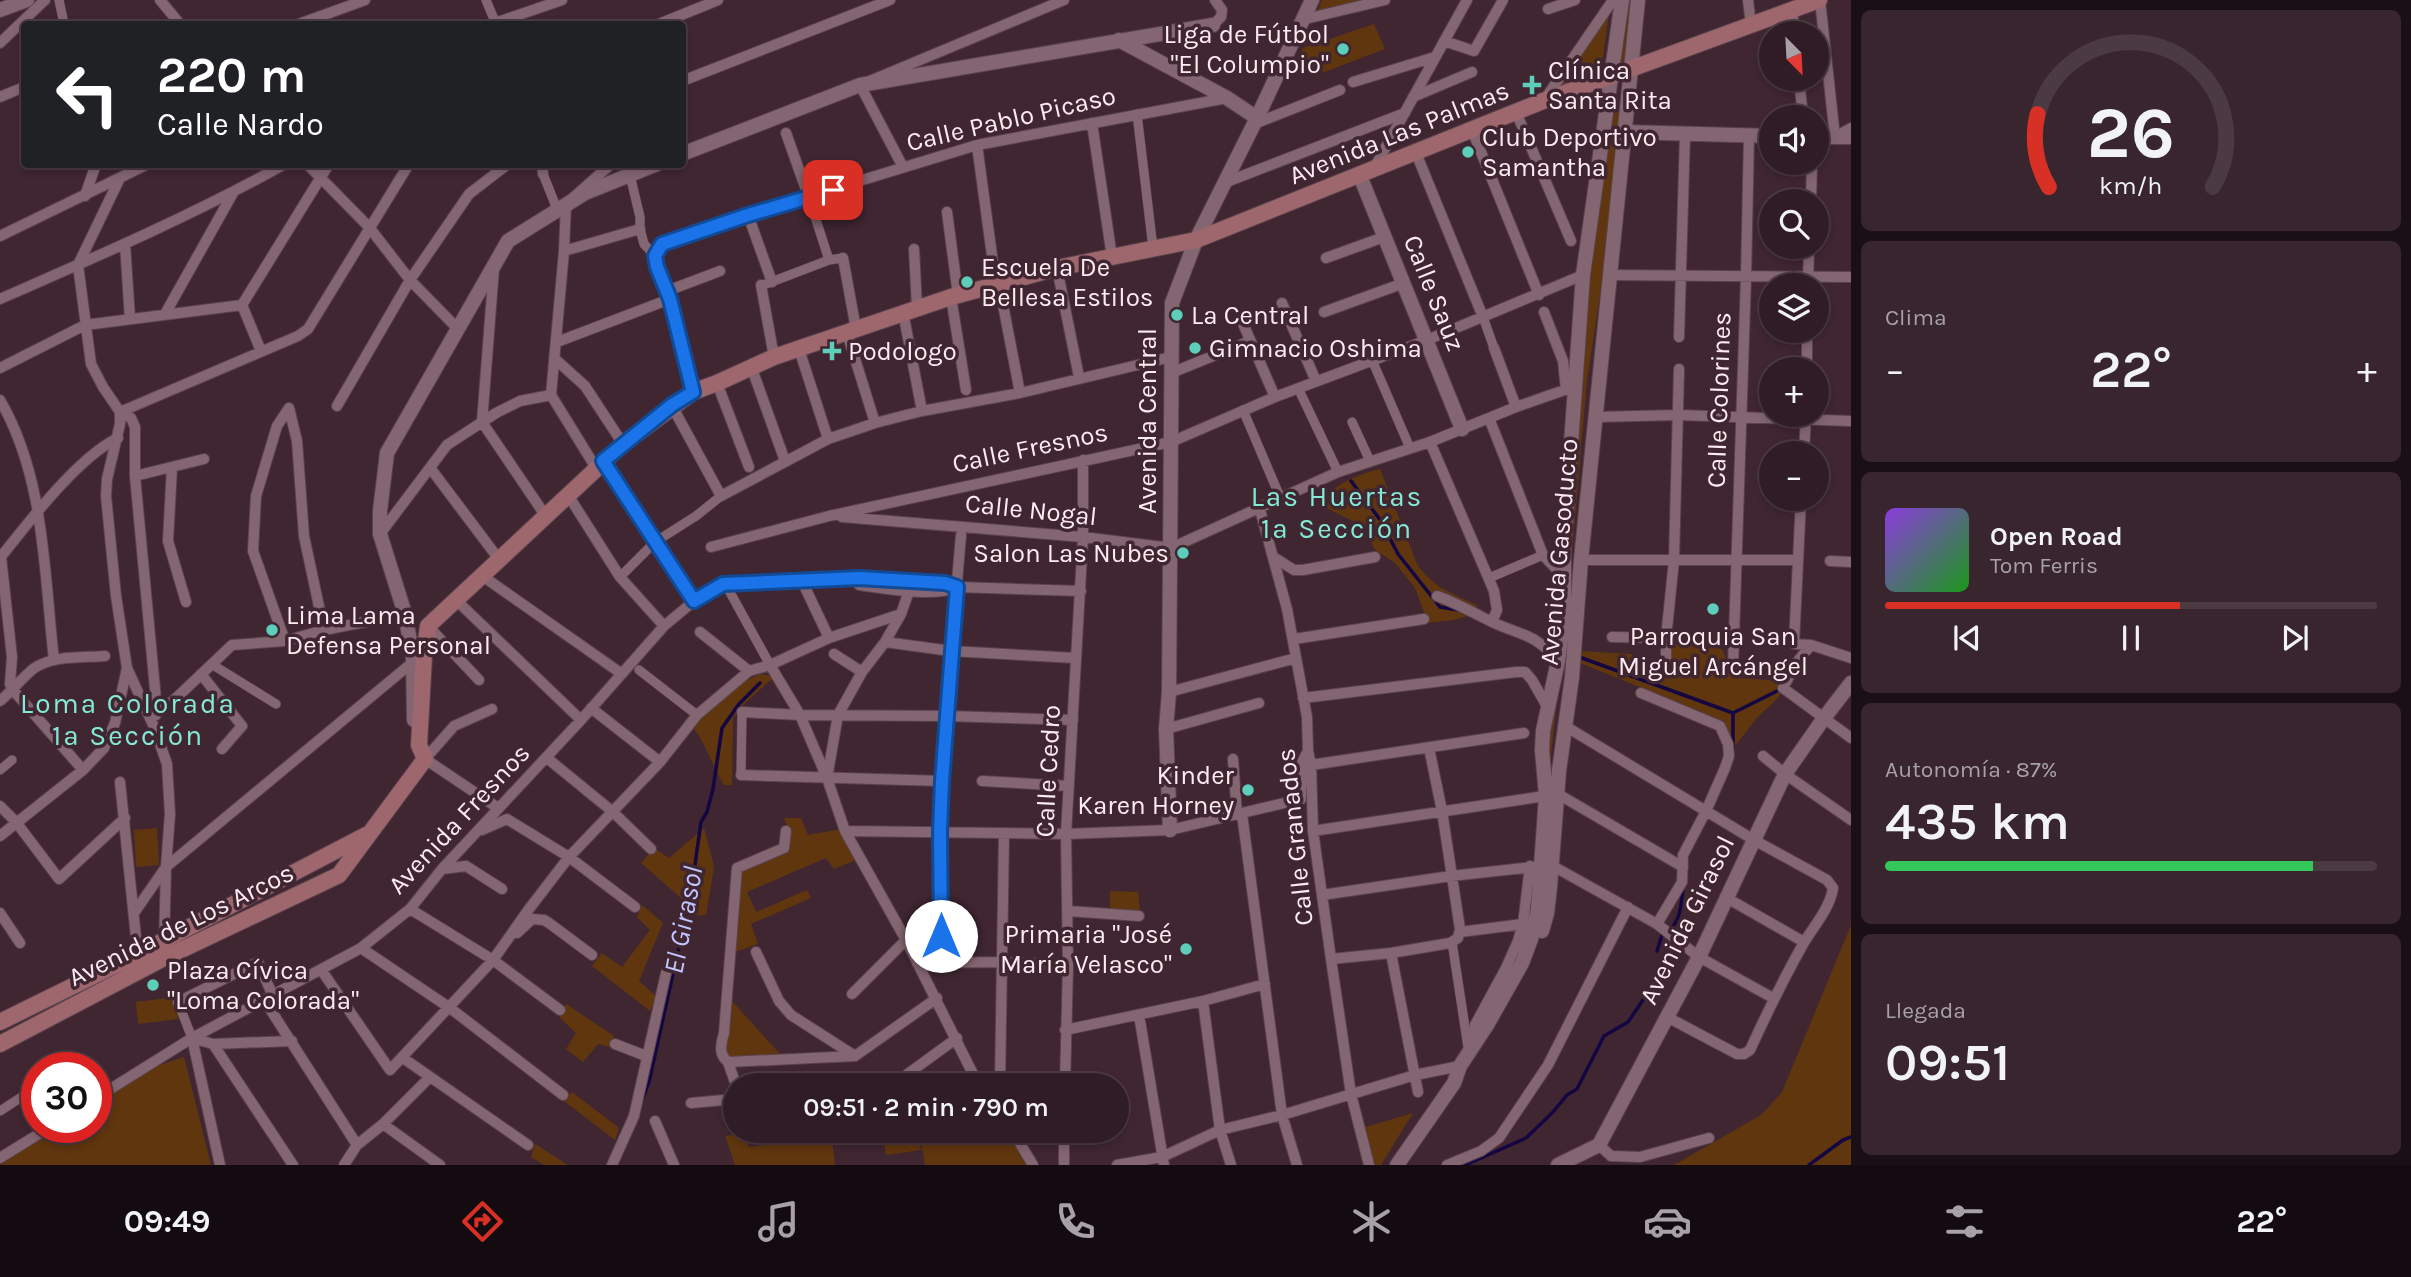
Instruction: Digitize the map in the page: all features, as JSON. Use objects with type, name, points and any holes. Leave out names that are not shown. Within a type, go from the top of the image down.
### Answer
[{"type":"main road","name":"Avenida Las Palmas","points":[[1196,240],[1516,112],[1819,0]]},
{"type":"main road","points":[[422,752],[424,656],[428,626],[599,465],[672,405],[693,392],[751,366],[910,310],[1057,268],[1196,240]]},
{"type":"main road","name":"Avenida de Los Arcos","points":[[0,1022],[139,962],[164,958],[340,875],[422,752]]},
{"type":"main road","name":"Avenida de Los Arcos","points":[[0,1044],[139,962],[164,941],[368,834]]},
{"type":"street","points":[[0,10],[27,0]]},
{"type":"street","points":[[23,21],[45,0]]},
{"type":"street","points":[[59,0],[63,21]]},
{"type":"street","points":[[160,0],[178,21]]},
{"type":"street","points":[[486,0],[493,21]]},
{"type":"street","points":[[502,21],[562,0]]},
{"type":"street","points":[[666,21],[718,0]]},
{"type":"street","points":[[686,79],[890,0]]},
{"type":"street","points":[[686,152],[860,85],[1064,0]]},
{"type":"street","points":[[860,85],[1213,25],[1221,17],[1222,10],[1215,0]]},
{"type":"street","name":"Avenida Central","points":[[1170,830],[1166,729],[1169,692],[1172,303],[1196,240],[1312,0]]},
{"type":"street","points":[[1301,20],[1385,0]]},
{"type":"street","points":[[1366,173],[1405,113],[1467,0]]},
{"type":"street","points":[[1444,41],[1474,51],[1503,0]]},
{"type":"street","points":[[1548,9],[1575,0]]},
{"type":"street","points":[[1544,102],[1613,0]]},
{"type":"street","name":"Avenida Gasoducto","points":[[1552,795],[1542,750],[1543,731],[1558,661],[1563,615],[1571,388],[1583,275],[1622,0]]},
{"type":"street","name":"Avenida Gasoducto","points":[[1397,1165],[1454,1083],[1460,1066],[1522,963],[1538,909],[1541,866],[1572,677],[1581,560],[1638,0]]},
{"type":"street","points":[[1748,0],[1751,25]]},
{"type":"street","points":[[1819,0],[1835,137]]},
{"type":"street","points":[[310,21],[358,1]]},
{"type":"street","points":[[1792,10],[1793,21]]},
{"type":"street","points":[[0,43],[21,23]]},
{"type":"street","points":[[1119,40],[1227,98],[1255,121],[1340,90],[1353,82],[1435,57]]},
{"type":"street","points":[[1413,97],[1472,72]]},
{"type":"street","points":[[860,85],[903,167]]},
{"type":"street","points":[[0,97],[21,88]]},
{"type":"street","name":"Calle Pablo Picaso","points":[[655,256],[662,244],[977,145],[1227,98]]},
{"type":"street","points":[[1516,112],[1571,241]]},
{"type":"street","points":[[1224,183],[1405,113]]},
{"type":"street","points":[[1137,114],[1153,248]]},
{"type":"street","points":[[1092,123],[1112,257]]},
{"type":"street","points":[[1835,137],[1851,128]]},
{"type":"street","points":[[1171,548],[1338,472],[1430,442],[1571,388],[1539,295],[1472,130]]},
{"type":"street","points":[[1625,132],[1759,136]]},
{"type":"street","points":[[786,133],[829,260]]},
{"type":"street","points":[[1679,337],[1685,135]]},
{"type":"street","name":"Calle Colorines","points":[[1733,666],[1749,136]]},
{"type":"street","points":[[1829,137],[1851,137]]},
{"type":"street","points":[[977,145],[997,284],[1020,393]]},
{"type":"street","points":[[1416,153],[1483,317],[1516,407]]},
{"type":"street","points":[[85,196],[95,168]]},
{"type":"street","points":[[0,236],[141,168]]},
{"type":"street","points":[[0,299],[125,244],[278,168]]},
{"type":"street","points":[[311,168],[369,228],[410,280],[457,328]]},
{"type":"street","points":[[242,305],[326,168]]},
{"type":"street","points":[[120,412],[298,336],[308,328],[406,168]]},
{"type":"street","points":[[337,405],[410,280],[469,194],[503,168]]},
{"type":"street","points":[[562,207],[606,168]]},
{"type":"street","points":[[498,808],[422,752],[414,723],[413,662],[405,614],[380,534],[387,453],[508,241],[585,192],[647,168]]},
{"type":"street","points":[[542,169],[562,207],[564,251],[551,395],[694,601]]},
{"type":"street","name":"Calle Sauz","points":[[1366,173],[1384,237],[1462,429]]},
{"type":"street","points":[[630,175],[644,244],[655,256],[668,295],[693,392]]},
{"type":"street","points":[[119,180],[78,265],[90,364],[120,412],[131,418],[135,427],[135,476],[157,710],[154,727]]},
{"type":"street","points":[[165,314],[233,192]]},
{"type":"street","points":[[947,212],[969,403]]},
{"type":"street","points":[[748,215],[767,284],[774,357]]},
{"type":"street","points":[[564,251],[640,229]]},
{"type":"street","points":[[1326,258],[1384,237]]},
{"type":"street","points":[[125,244],[130,318]]},
{"type":"street","points":[[915,249],[910,310],[922,411]]},
{"type":"street","points":[[767,284],[829,260],[844,258],[852,331],[875,423]]},
{"type":"street","points":[[494,263],[482,422],[545,514]]},
{"type":"street","points":[[1057,268],[1079,377]]},
{"type":"street","points":[[557,342],[720,271]]},
{"type":"street","name":"Calle Fresnos","points":[[711,547],[829,516],[1171,442],[1275,397],[1427,340],[1583,275]]},
{"type":"street","points":[[1610,275],[1759,279]]},
{"type":"street","points":[[1829,279],[1851,277]]},
{"type":"street","points":[[1324,313],[1404,284]]},
{"type":"street","points":[[1282,303],[1316,381]]},
{"type":"street","points":[[0,368],[85,325],[242,305]]},
{"type":"street","points":[[242,305],[261,351]]},
{"type":"street","points":[[1241,319],[1275,397]]},
{"type":"street","points":[[1171,373],[1250,341]]},
{"type":"street","points":[[799,349],[828,439]]},
{"type":"street","points":[[620,577],[655,542],[696,516],[721,496],[828,439],[922,411],[1020,393],[1171,357]]},
{"type":"street","points":[[554,358],[585,386],[623,444]]},
{"type":"street","points":[[1372,360],[1410,448]]},
{"type":"street","points":[[751,366],[785,461]]},
{"type":"street","points":[[1666,657],[1674,560],[1676,370]]},
{"type":"street","points":[[717,383],[749,467]]},
{"type":"street","points":[[1298,388],[1338,472]]},
{"type":"street","points":[[380,534],[447,445],[520,401],[551,395]]},
{"type":"street","points":[[0,400],[19,440],[38,510],[54,660]]},
{"type":"street","points":[[672,405],[721,496]]},
{"type":"street","points":[[285,641],[253,551],[256,496],[277,426],[289,408],[298,441],[304,536],[324,630]]},
{"type":"street","points":[[1243,411],[1280,497]]},
{"type":"street","points":[[120,412],[118,438],[107,479],[106,496],[116,596],[127,668],[154,727],[167,764],[170,814],[164,958]]},
{"type":"street","points":[[1596,417],[1759,417]]},
{"type":"street","points":[[1489,418],[1543,555],[1563,576]]},
{"type":"street","points":[[1829,419],[1851,421]]},
{"type":"street","points":[[1352,422],[1370,461]]},
{"type":"street","points":[[83,770],[10,684],[12,656],[1,557],[38,510],[104,445],[118,438]]},
{"type":"street","points":[[1430,442],[1497,601],[1492,622]]},
{"type":"street","points":[[135,476],[204,459]]},
{"type":"street","name":"Calle Cedro","points":[[1065,1073],[1068,965],[1066,834],[1081,591],[1083,460]]},
{"type":"street","points":[[172,467],[168,541],[186,602]]},
{"type":"street","points":[[432,468],[498,558]]},
{"type":"street","points":[[568,495],[620,577],[664,626]]},
{"type":"street","name":"Calle Granados","points":[[1259,506],[1275,558],[1294,639],[1307,717],[1313,831],[1331,959],[1351,1094],[1369,1165]]},
{"type":"street","points":[[1800,511],[1794,644],[1811,645],[1851,658]]},
{"type":"street","name":"Calle Nogal","points":[[829,516],[1083,537],[1171,548]]},
{"type":"street","points":[[941,962],[942,781],[961,536]]},
{"type":"street","points":[[1489,578],[1543,555]]},
{"type":"street","points":[[1275,558],[1294,570],[1303,570],[1375,557]]},
{"type":"street","points":[[1581,560],[1798,561]]},
{"type":"street","points":[[1830,561],[1851,562]]},
{"type":"street","points":[[481,575],[622,674]]},
{"type":"street","points":[[974,1073],[937,998],[845,831],[827,778],[800,716],[724,584],[859,578],[945,583],[957,587],[1081,591]]},
{"type":"street","points":[[801,579],[829,638]]},
{"type":"street","points":[[843,580],[909,591],[949,591],[957,587]]},
{"type":"street","name":"Avenida Fresnos","points":[[112,1088],[192,1038],[361,948],[410,909],[442,869],[547,758],[664,626],[694,601],[724,584]]},
{"type":"street","points":[[827,778],[838,715],[862,672],[886,642],[901,614],[909,591]]},
{"type":"street","points":[[1437,596],[1531,637],[1545,645],[1558,661]]},
{"type":"street","points":[[455,599],[581,720]]},
{"type":"street","points":[[157,710],[173,701],[232,645],[285,641],[324,630],[405,614]]},
{"type":"street","points":[[322,971],[390,1070],[493,960],[569,857],[660,762],[697,715],[749,671],[770,665],[829,638],[901,614]]},
{"type":"street","points":[[1294,639],[1424,619]]},
{"type":"street","points":[[428,626],[479,680]]},
{"type":"street","points":[[700,632],[749,671]]},
{"type":"street","points":[[1612,636],[1666,638]]},
{"type":"street","points":[[886,642],[951,651],[1076,658]]},
{"type":"street","points":[[1811,645],[1783,688],[1851,738]]},
{"type":"street","points":[[834,654],[862,672]]},
{"type":"street","points":[[0,701],[34,668],[54,660],[105,656]]},
{"type":"street","points":[[1169,692],[1296,657]]},
{"type":"street","points":[[134,913],[166,867],[413,662]]},
{"type":"street","points":[[213,665],[276,704]]},
{"type":"street","points":[[0,836],[83,770],[104,748],[115,723],[127,668]]},
{"type":"street","points":[[639,670],[697,715]]},
{"type":"street","points":[[1303,698],[1525,672],[1548,708]]},
{"type":"street","points":[[201,674],[242,726],[222,749]]},
{"type":"street","name":"Avenida Girasol","points":[[1599,1145],[1699,957],[1785,774],[1851,683]]},
{"type":"street","points":[[1641,693],[1720,726],[1728,744],[1729,756],[1709,813],[1683,855],[1682,882],[1659,926]]},
{"type":"street","points":[[1166,729],[1259,703]]},
{"type":"street","points":[[591,708],[660,762]]},
{"type":"street","points":[[422,752],[454,726],[492,709]]},
{"type":"street","points":[[942,781],[741,775],[742,712],[800,716],[948,716],[1073,720]]},
{"type":"street","points":[[1564,726],[1754,840],[1827,880],[1833,888],[1832,897],[1773,998],[1750,1050],[1737,1055],[1667,1017]]},
{"type":"street","points":[[1311,765],[1524,733]]},
{"type":"street","points":[[1429,748],[1442,811],[1451,876],[1469,1052]]},
{"type":"street","points":[[845,831],[1066,834],[1170,830],[1301,799],[1302,762],[1308,751]]},
{"type":"street","points":[[1763,756],[1851,820]]},
{"type":"street","points":[[547,758],[613,812],[651,849]]},
{"type":"street","points":[[1233,759],[1282,1115],[1297,1165]]},
{"type":"street","points":[[0,770],[12,760]]},
{"type":"street","points":[[982,781],[1069,786]]},
{"type":"street","points":[[120,782],[139,962]]},
{"type":"street","points":[[1313,831],[1552,795],[1683,867]]},
{"type":"street","points":[[0,806],[16,822],[59,879],[125,818]]},
{"type":"street","points":[[477,833],[507,819],[569,857],[635,907]]},
{"type":"street","points":[[732,1073],[720,1048],[724,1033],[737,868],[784,848],[786,831]]},
{"type":"street","points":[[1000,1073],[1004,834]]},
{"type":"street","points":[[442,869],[466,866],[502,889]]},
{"type":"street","points":[[1469,1052],[1475,1025],[1506,968],[1541,866]]},
{"type":"street","points":[[1322,895],[1541,866],[1628,908],[1659,926],[1699,957],[1773,998]]},
{"type":"street","name":"Avenida Gasoducto","points":[[1454,1083],[1462,1078],[1487,1039],[1529,966],[1547,913],[1541,866]]},
{"type":"street","points":[[1726,897],[1804,942]]},
{"type":"street","points":[[1447,1165],[1481,1151],[1499,1138],[1548,1065],[1628,908]]},
{"type":"street","points":[[410,909],[493,960],[560,1010]]},
{"type":"street","points":[[1068,911],[1139,916]]},
{"type":"street","points":[[0,913],[20,943]]},
{"type":"street","points":[[502,947],[532,919],[544,920],[592,954]]},
{"type":"street","points":[[1331,959],[1391,953],[1523,924]]},
{"type":"street","points":[[852,994],[906,940]]},
{"type":"street","points":[[361,948],[450,1008],[563,1095]]},
{"type":"street","points":[[756,952],[779,1001],[791,1015],[855,1056]]},
{"type":"street","points":[[1391,953],[1418,1092]]},
{"type":"street","points":[[220,1165],[192,1038],[178,1002],[258,962],[269,998],[292,1041],[357,1145]]},
{"type":"street","points":[[918,963],[1001,962],[1068,965]]},
{"type":"street","points":[[614,1160],[634,1116],[666,973]]},
{"type":"street","points":[[1065,1030],[1203,1001],[1265,984]]},
{"type":"street","points":[[728,1062],[855,1056],[937,998]]},
{"type":"street","points":[[1203,1001],[1220,1130],[1231,1165]]},
{"type":"street","points":[[1139,1015],[1163,1161]]},
{"type":"street","points":[[192,1038],[213,1044],[292,1041]]},
{"type":"street","points":[[909,1073],[957,1038]]},
{"type":"street","points":[[213,1044],[293,1165]]},
{"type":"street","points":[[615,1044],[646,1056]]},
{"type":"street","points":[[403,1058],[528,1145]]},
{"type":"street","points":[[1117,1165],[1163,1161],[1220,1130],[1282,1115],[1415,1075],[1460,1066]]},
{"type":"street","points":[[345,1165],[357,1145],[383,1124],[429,1078]]},
{"type":"street","points":[[0,1111],[21,1097]]},
{"type":"street","points":[[691,1103],[723,1100]]},
{"type":"street","points":[[655,1121],[674,1165]]},
{"type":"street","points":[[383,1124],[440,1165]]},
{"type":"street","points":[[1558,1165],[1599,1145],[1612,1161],[1640,1157],[1709,1138]]},
{"type":"street","points":[[0,1158],[24,1143]]},
{"type":"street","points":[[1020,1143],[1033,1165]]},
{"type":"street","points":[[1064,1143],[1064,1165]]},
{"type":"shaded area","points":[[1322,0],[1368,0],[1318,10]]},
{"type":"shaded area","points":[[1625,0],[1633,0],[1624,68],[1616,69]]},
{"type":"shaded area","points":[[1610,7],[1601,70],[1554,90]]},
{"type":"shaded area","name":"Liga de Fútbol \"El Columpio\"","points":[[1374,24],[1385,49],[1319,74],[1294,66],[1303,48]]},
{"type":"shaded area","points":[[1612,104],[1621,104],[1602,281],[1587,381],[1549,773],[1544,731],[1562,635],[1587,304]]},
{"type":"shaded area","points":[[1380,469],[1417,564],[1436,584],[1477,605],[1472,613],[1455,620],[1428,623],[1415,588],[1395,563],[1374,549],[1367,528],[1322,506],[1320,499],[1334,489],[1356,477]]},
{"type":"shaded area","points":[[1671,637],[1698,646],[1722,649],[1737,678],[1784,681],[1779,697],[1758,717],[1734,747],[1724,721],[1580,663],[1581,651],[1632,654],[1632,667],[1668,667]]},
{"type":"shaded area","points":[[761,674],[774,677],[744,704],[733,718],[732,785],[724,785],[694,729],[723,697]]},
{"type":"shaded area","points":[[784,818],[801,818],[808,835],[842,829],[856,860],[834,869],[826,858],[747,892],[756,912],[807,890],[811,898],[751,924],[758,944],[735,952],[742,870],[790,850],[790,833]]},
{"type":"shaded area","points":[[157,828],[159,865],[136,867],[134,830]]},
{"type":"shaded area","points":[[704,828],[714,866],[706,915],[679,916],[681,898],[641,863],[654,848],[669,858]]},
{"type":"shaded area","points":[[1110,891],[1138,892],[1140,913],[1110,911]]},
{"type":"shaded area","points":[[642,905],[663,923],[639,981],[657,997],[650,1011],[592,966],[602,953],[622,967],[650,930],[637,917]]},
{"type":"shaded area","points":[[1851,925],[1851,1165],[1674,1165],[1761,1115],[1782,1092]]},
{"type":"shaded area","points":[[175,997],[178,1019],[138,1024],[136,1002]]},
{"type":"shaded area","points":[[731,1000],[780,1054],[728,1058],[722,1048]]},
{"type":"shaded area","points":[[566,1004],[614,1036],[610,1047],[598,1044],[583,1062],[566,1049],[576,1033],[559,1017]]},
{"type":"shaded area","points":[[184,1057],[211,1165],[0,1165],[34,1143],[112,1143],[112,1094],[157,1066]]},
{"type":"shaded area","points":[[572,1092],[619,1128],[615,1140],[564,1101]]},
{"type":"shaded area","points":[[1413,1113],[1381,1165],[1372,1165],[1363,1128]]},
{"type":"shaded area","points":[[727,1143],[747,1143],[749,1147],[786,1143],[833,1143],[835,1165],[735,1165]]},
{"type":"shaded area","points":[[884,1143],[920,1143],[921,1150],[886,1155]]},
{"type":"shaded area","points":[[921,1143],[1016,1143],[1027,1165],[925,1165]]},
{"type":"shaded area","points":[[535,1144],[568,1165],[544,1165],[531,1157]]},
{"type":"waterway","points":[[1351,481],[1381,521],[1398,554],[1440,607],[1458,610]]},
{"type":"waterway","points":[[1582,658],[1733,713],[1781,689]]},
{"type":"waterway","name":"El Girasol","points":[[643,1098],[649,1082],[691,893],[701,822],[707,812],[713,789],[722,728],[739,704],[760,683]]},
{"type":"waterway","points":[[1733,713],[1733,750]]},
{"type":"waterway","points":[[1657,951],[1662,935],[1676,921],[1683,888]]},
{"type":"waterway","points":[[1465,1165],[1526,1138],[1567,1095],[1577,1089],[1604,1036],[1628,1022],[1654,984]]},
{"type":"waterway","points":[[1809,1165],[1851,1137]]},
{"type":"place","name":"Liga de Fútbol \"El Columpio\"","points":[[1343,49]]},
{"type":"place","name":"Clínica Santa Rita","points":[[1532,85]]},
{"type":"place","name":"Club Deportivo Samantha","points":[[1468,152]]},
{"type":"place","name":"Escuela De Bellesa Estilos","points":[[967,282]]},
{"type":"place","name":"La Central","points":[[1177,315]]},
{"type":"place","name":"Gimnacio Oshima","points":[[1195,348]]},
{"type":"place","name":"Podologo","points":[[832,351]]},
{"type":"place","name":"Salon Las Nubes","points":[[1183,553]]},
{"type":"place","name":"Parroquia San Miguel Arcángel","points":[[1713,609]]},
{"type":"place","name":"Lima Lama Defensa Personal","points":[[272,630]]},
{"type":"place","name":"Kinder Karen Horney","points":[[1248,790]]},
{"type":"place","name":"Primaria \"José María Velasco\"","points":[[1186,949]]},
{"type":"place","name":"Plaza Cívica \"Loma Colorada\"","points":[[153,985]]},
{"type":"district","name":"Las Huertas 1ª Sección","points":[[1337,512]]},
{"type":"district","name":"Loma Colorada 1ª Sección","points":[[128,719]]},
{"type":"route","points":[[833,190],[662,244],[655,256],[657,267],[670,299],[693,392],[672,405],[603,461],[694,601],[723,584],[743,585],[801,579],[859,578],[945,583],[957,587],[942,781],[941,936]]}]
